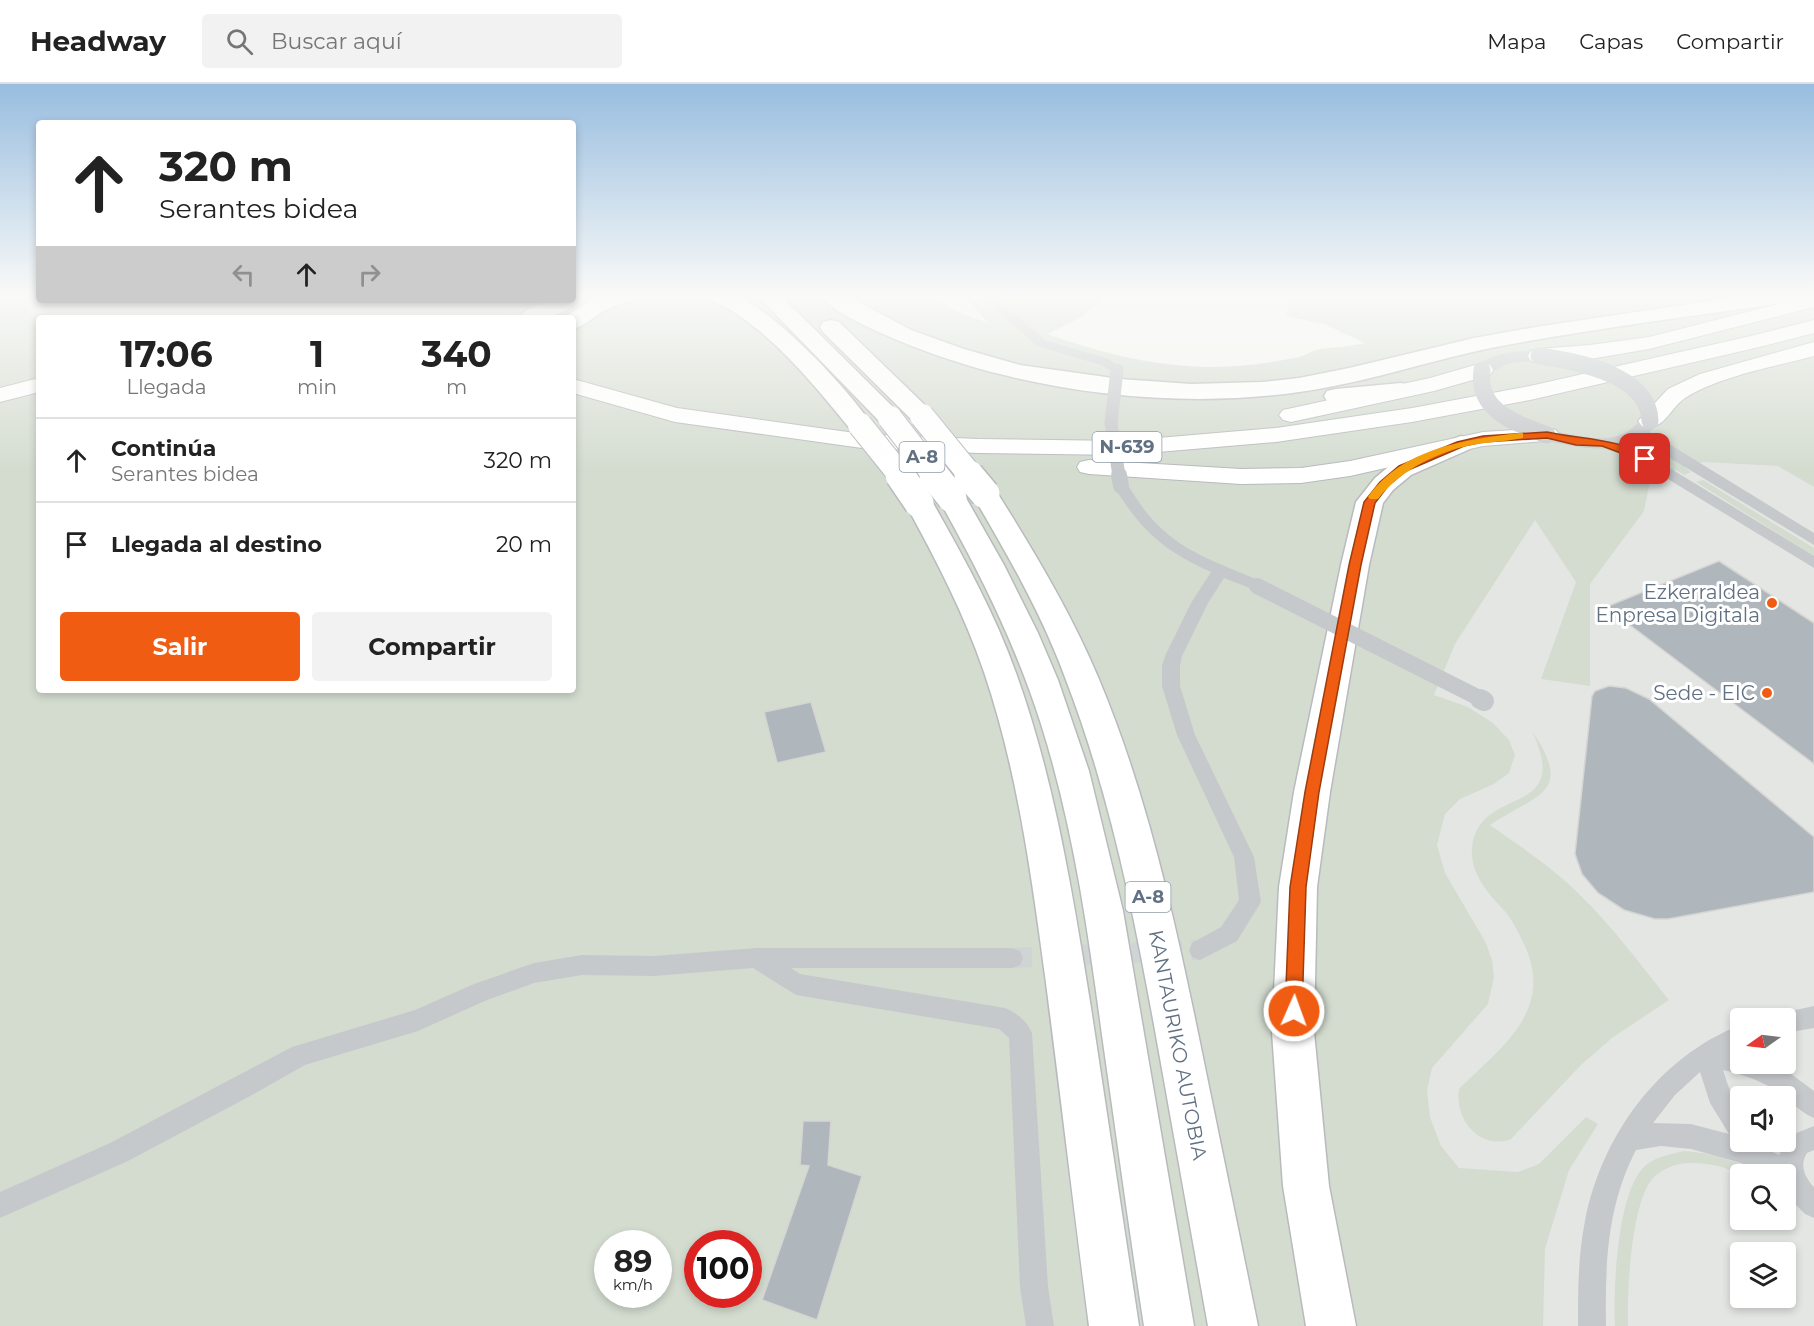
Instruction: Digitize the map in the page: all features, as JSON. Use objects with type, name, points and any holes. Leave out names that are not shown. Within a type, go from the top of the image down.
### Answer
[{"type":"highway","points":[[790,353],[861,433],[894,466],[952,498],[951,561],[981,627],[1007,695],[1037,805],[1057,919],[1114,1326]]},
{"type":"highway","name":"KANTAURIKO AUTOBIA","points":[[825,353],[890,418],[952,498],[1017,618],[1043,682],[1067,753],[1092,854],[1112,956],[1168,1326]]},
{"type":"highway","name":"KANTAURIKO AUTOBIA","points":[[857,353],[922,416],[952,498],[1027,563],[1053,611],[1082,677],[1112,758],[1132,827],[1162,957],[1233,1326]]},
{"type":"highway","points":[[951,353],[1089,389],[1140,396],[1219,401],[1294,399],[1401,390]]},
{"type":"highway","points":[[1014,371],[1083,383],[1167,391],[1241,390],[1298,385],[1445,353]]},
{"type":"highway","points":[[1539,356],[1578,353]]},
{"type":"highway","name":"N-639","points":[[576,387],[675,415],[978,446],[1123,448],[1276,435],[1358,424],[1530,393],[1706,353]]},
{"type":"highway","points":[[1647,426],[1676,394],[1708,379],[1800,353]]},
{"type":"highway","points":[[861,433],[1085,438],[1167,434],[1274,419],[1482,370]]},
{"type":"highway","points":[[0,387],[36,382]]},
{"type":"highway","points":[[0,395],[36,383]]},
{"type":"highway","points":[[861,433],[935,454],[994,461],[1260,477],[1331,472],[1461,444],[1508,436],[1547,435]]},
{"type":"highway","points":[[1331,1326],[1306,1186],[1293,1032],[1298,887],[1312,792],[1355,565],[1370,502],[1384,484],[1402,469],[1461,444]]},
{"type":"street","points":[[1075,353],[1105,362],[1117,370],[1111,423],[1121,486],[1139,515],[1165,540],[1484,701]]},
{"type":"street","points":[[1647,426],[1627,440],[1603,443],[1576,442],[1547,435],[1519,424],[1497,411],[1483,396],[1478,382],[1482,370],[1495,361],[1514,356],[1566,359],[1593,367],[1617,378],[1637,392],[1648,407],[1647,426],[1675,455],[1814,540]]},
{"type":"street","points":[[1603,443],[1645,459],[1814,563]]},
{"type":"street","points":[[1200,950],[1228,934],[1250,902],[1245,859],[1226,811],[1202,768],[1177,710],[1170,665],[1204,591],[1222,569]]},
{"type":"street","points":[[0,1205],[120,1152],[300,1055],[418,1020],[482,992],[534,973],[582,965],[654,966],[756,958],[1012,958]]},
{"type":"street","points":[[756,958],[796,984],[1005,1019],[1020,1033],[1034,1287],[1040,1326]]},
{"type":"street","points":[[1796,1020],[1814,1017]]},
{"type":"street","points":[[1592,1326],[1592,1277],[1598,1219],[1611,1176],[1628,1139],[1652,1101],[1681,1072],[1730,1041]]},
{"type":"street","points":[[1707,1054],[1730,1060]]},
{"type":"street","points":[[1707,1054],[1719,1094],[1730,1112]]},
{"type":"street","points":[[1770,1074],[1814,1106]]},
{"type":"street","points":[[1628,1139],[1660,1134],[1696,1138],[1750,1154],[1766,1164]]},
{"type":"street","points":[[1791,1164],[1793,1149],[1800,1142],[1814,1138]]},
{"type":"street","points":[[1760,1152],[1773,1164]]},
{"type":"street","points":[[1796,1187],[1814,1204]]},
{"type":"shaded area","points":[[0,353],[36,353],[36,693],[576,693],[576,353],[1109,353],[1139,360],[1199,367],[1261,364],[1309,353],[1814,353],[1814,487],[1778,466],[1704,462],[1684,467],[1691,472],[1684,475],[1676,470],[1651,476],[1644,511],[1590,584],[1590,686],[1541,679],[1576,582],[1535,520],[1455,644],[1434,695],[1468,707],[1493,723],[1509,740],[1515,755],[1509,773],[1494,784],[1460,799],[1445,814],[1437,845],[1445,873],[1486,943],[1492,960],[1494,977],[1488,1004],[1432,1068],[1427,1090],[1430,1117],[1441,1146],[1459,1168],[1518,1172],[1539,1164],[1586,1117],[1598,1124],[1569,1170],[1545,1249],[1543,1326],[0,1326]]},
{"type":"shaded area","points":[[1814,363],[1814,1326],[1366,1326],[1406,485]]},
{"type":"shaded area","points":[[1703,480],[1814,548],[1814,556],[1696,482]]},
{"type":"shaded area","points":[[1532,731],[1550,768],[1550,780],[1535,798],[1490,825],[1569,884],[1614,932],[1669,1000],[1612,1038],[1581,1065],[1511,1139],[1500,1142],[1480,1136],[1465,1121],[1461,1111],[1459,1089],[1506,1043],[1519,1026],[1528,1009],[1533,990],[1532,969],[1525,946],[1514,925],[1476,873],[1472,848],[1478,828],[1490,815],[1533,790],[1541,778],[1542,759]]},
{"type":"shaded area","points":[[1684,1151],[1724,1158],[1740,1164],[1730,1164],[1730,1171],[1717,1166],[1687,1163],[1669,1167],[1652,1179],[1638,1212],[1634,1231],[1628,1293],[1628,1326],[1615,1326],[1616,1264],[1624,1214],[1638,1174],[1649,1163]]},
{"type":"building","name":"Sede - EIC","points":[[1719,561],[1814,623],[1814,764],[1606,607]]},
{"type":"building","points":[[1609,686],[1626,688],[1649,699],[1814,837],[1814,892],[1668,919],[1655,919],[1624,910],[1598,893],[1582,874],[1575,854],[1592,696],[1595,691]]},
{"type":"building","points":[[811,702],[826,752],[777,763],[764,712]]},
{"type":"building","points":[[803,1121],[831,1121],[828,1165],[862,1176],[817,1320],[762,1300],[809,1166],[800,1165]]},
{"type":"tunnel","points":[[1012,958],[1200,950]]},
{"type":"slow traffic","points":[[1374,497],[1384,484],[1402,469],[1426,457],[1461,444],[1483,439],[1519,436]]},
{"type":"place","name":"Ezkerraldea Enpresa Digitala","points":[[1772,603]]},
{"type":"place","name":"Sede - EIC","points":[[1767,693]]},
{"type":"route","points":[[1294,1011],[1298,887],[1312,792],[1355,565],[1370,502],[1384,484],[1402,469],[1461,444],[1483,439],[1547,435],[1576,442],[1603,443],[1645,459]]}]
